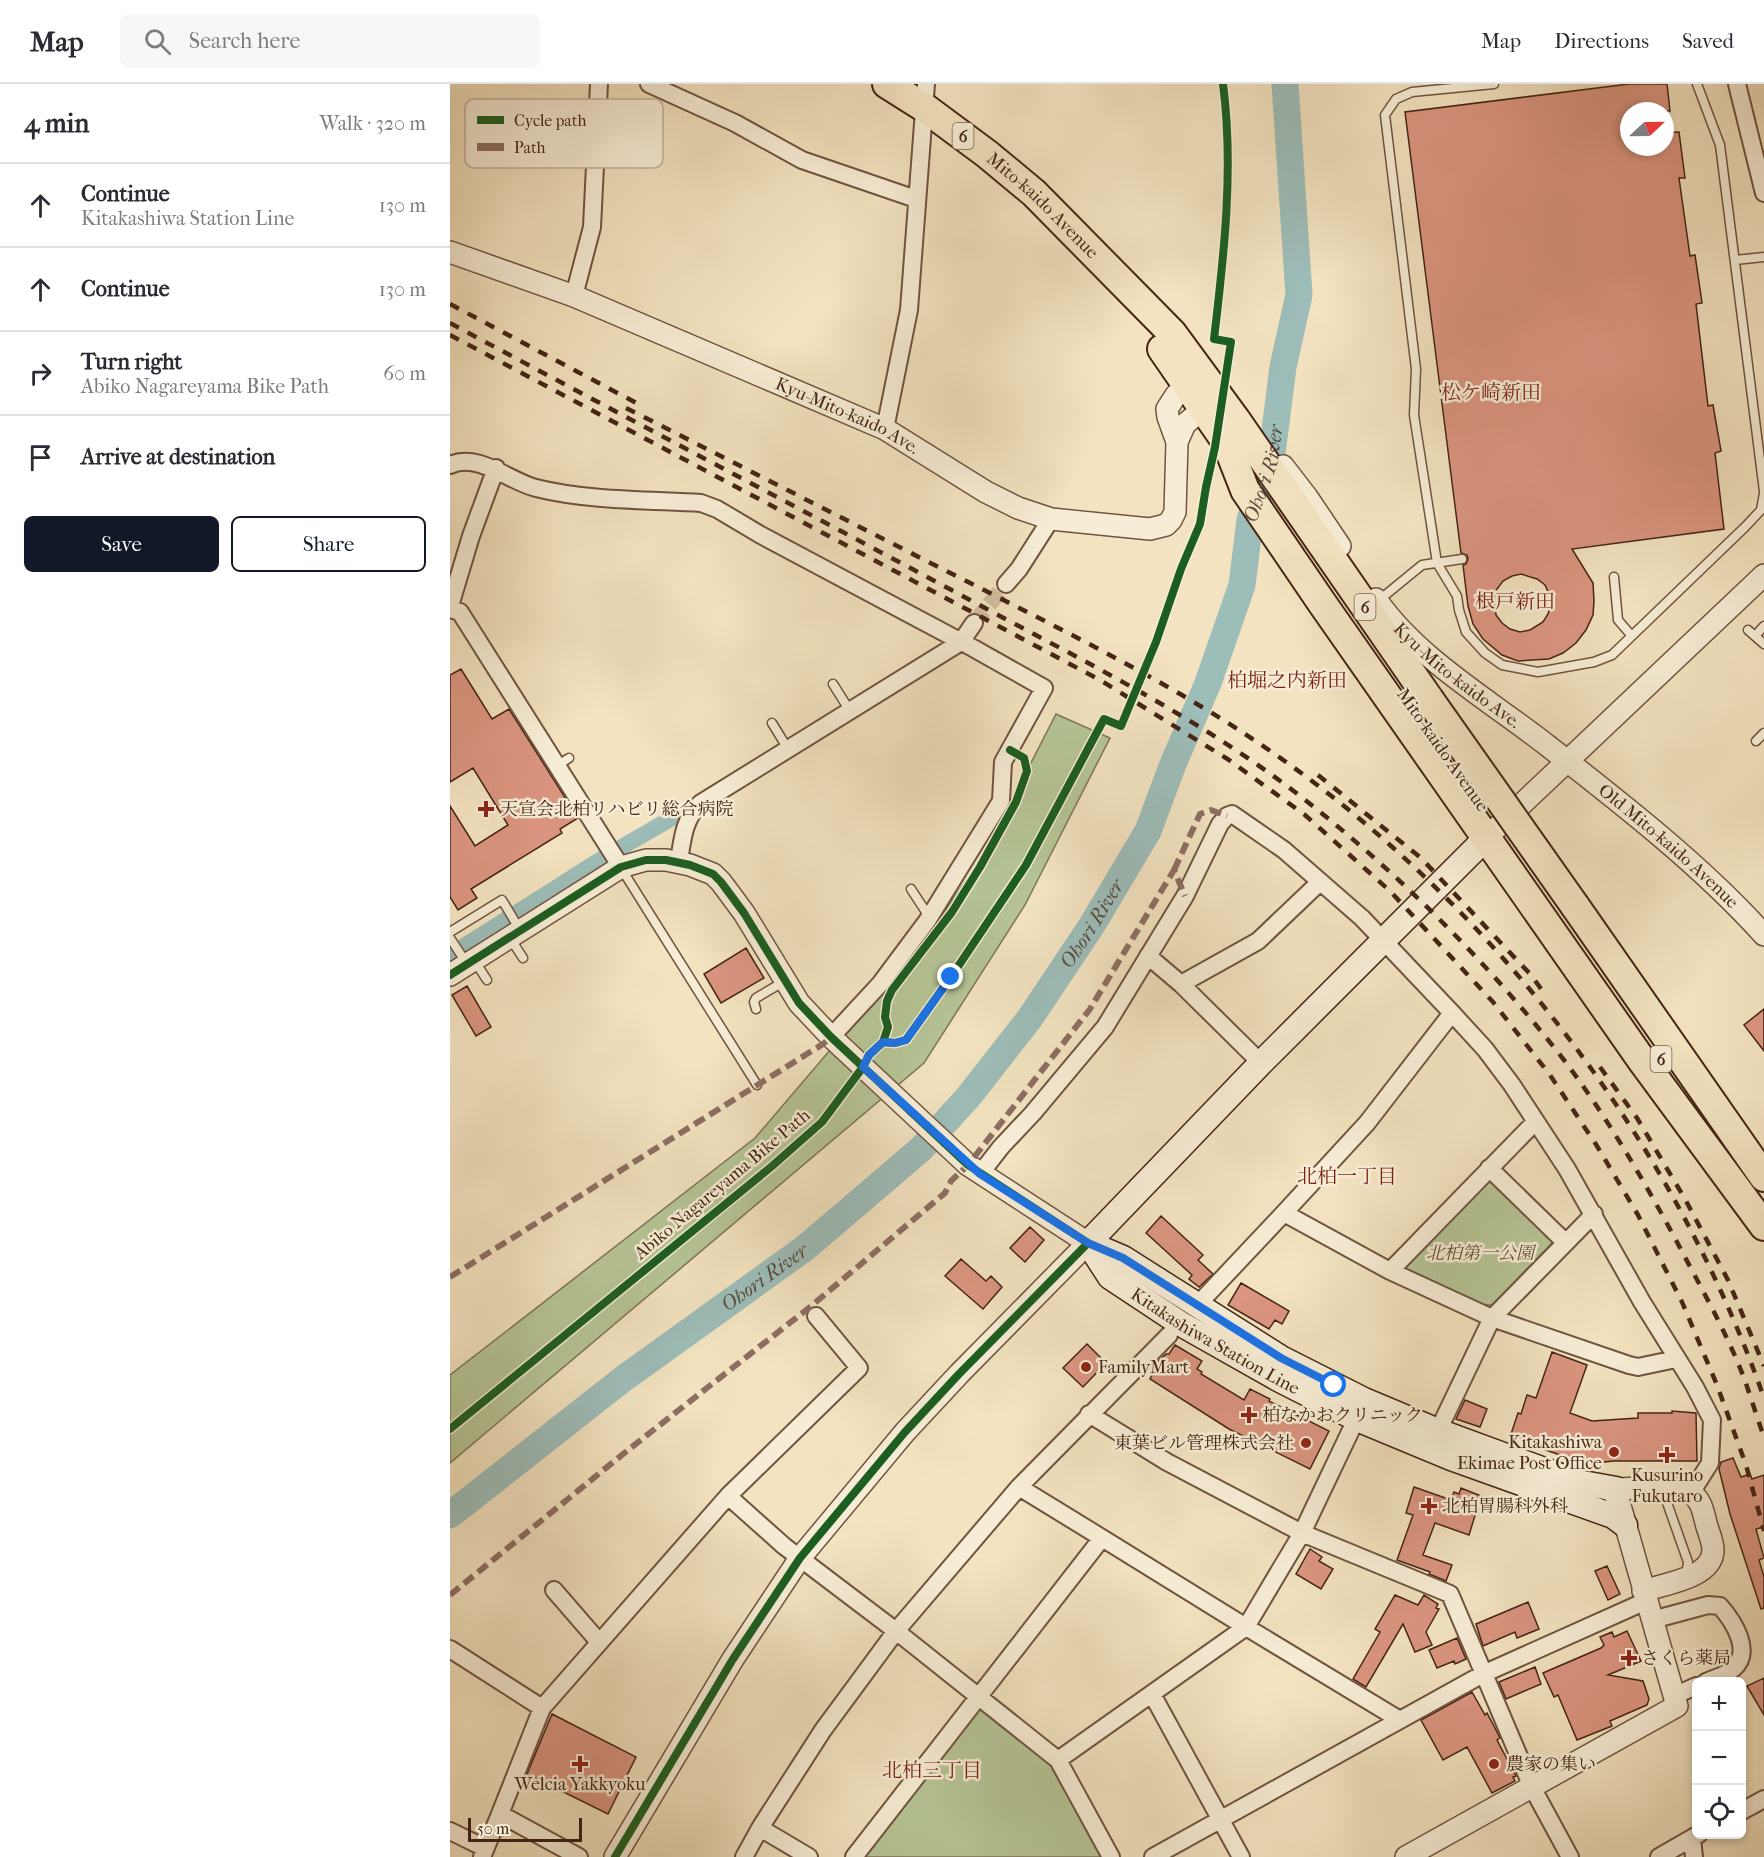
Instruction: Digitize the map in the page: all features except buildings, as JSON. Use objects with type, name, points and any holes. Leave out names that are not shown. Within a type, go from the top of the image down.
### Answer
[{"type":"highway","name":"Mito-kaido Avenue","points":[[887,84],[926,96],[987,154],[1034,193],[1172,333],[1201,393],[1299,527],[1568,911],[1764,1177]]},
{"type":"highway","points":[[1299,527],[1486,838],[1643,1062],[1764,1226]]},
{"type":"highway","name":"Mito-kaido Avenue","points":[[1568,911],[1737,1167],[1764,1202]]},
{"type":"main road","points":[[1088,1243],[1261,1063],[1486,838]]},
{"type":"main road","name":"Kitakashiwa Station Line","points":[[1088,1243],[1123,1258],[1360,1410],[1451,1458],[1612,1516],[1625,1526]]},
{"type":"main road","name":"Kitakashiwa Station Line","points":[[1360,1410],[1438,1431],[1577,1482],[1612,1489]]},
{"type":"street","points":[[598,99],[599,84]]},
{"type":"street","points":[[649,84],[735,123],[801,159],[916,198]]},
{"type":"street","points":[[1737,84],[1764,193]]},
{"type":"street","points":[[885,429],[909,310],[916,198],[926,96]]},
{"type":"street","points":[[574,296],[592,227],[595,168]]},
{"type":"street","name":"Kyu-Mito-kaido Ave.","points":[[450,252],[574,296],[885,429],[986,492],[1018,508],[1051,519],[1149,529],[1166,525],[1175,512],[1177,442],[1167,409],[1170,403],[1201,393]]},
{"type":"street","points":[[1177,442],[1201,393]]},
{"type":"street","name":"Kyu-Mito-kaido Ave.","points":[[1231,432],[1263,440],[1299,527],[1360,576],[1403,633],[1466,685],[1567,762]]},
{"type":"street","points":[[450,465],[464,462],[496,468],[523,484],[536,488],[579,495],[701,503],[717,509],[1044,688],[1003,762],[1001,801],[930,916],[880,984],[831,1037]]},
{"type":"street","points":[[496,468],[450,607],[460,612],[564,762],[621,867]]},
{"type":"street","points":[[1006,584],[1019,569],[1051,519]]},
{"type":"street","points":[[1486,838],[1764,575]]},
{"type":"street","points":[[679,862],[682,837],[693,810],[961,642],[974,623]]},
{"type":"street","name":"Old Mito-kaido Avenue","points":[[1567,762],[1646,825],[1736,904],[1764,935]]},
{"type":"street","points":[[974,1169],[1001,1148],[1105,1027],[1185,896],[1220,824],[1232,814],[1284,850],[1362,918],[1485,1049],[1512,1086],[1594,1214],[1676,1359],[1695,1386],[1712,1420],[1710,1463],[1691,1493]]},
{"type":"street","points":[[464,966],[621,867],[646,860],[666,860],[713,874],[744,913],[800,1003],[831,1037],[974,1169],[1088,1243],[905,1432],[800,1558],[733,1659],[615,1857]]},
{"type":"street","points":[[1181,984],[1258,941],[1320,882]]},
{"type":"street","points":[[1148,956],[1181,984],[1261,1063]]},
{"type":"street","points":[[1203,1299],[1367,1122],[1452,1013]]},
{"type":"street","points":[[1390,1271],[1535,1122]]},
{"type":"street","points":[[1489,1168],[1564,1242]]},
{"type":"street","points":[[1284,1213],[1390,1271],[1492,1318],[1629,1365],[1638,1367],[1676,1359]]},
{"type":"street","points":[[1438,1431],[1492,1318],[1564,1242],[1594,1214]]},
{"type":"street","points":[[450,1831],[483,1853],[542,1708],[728,1496],[859,1368],[816,1316]]},
{"type":"street","points":[[744,1857],[823,1730],[896,1631],[1019,1487],[1169,1335]]},
{"type":"street","points":[[1058,1760],[1246,1627],[1302,1533],[1360,1410]]},
{"type":"street","points":[[1089,1414],[1167,1462],[1302,1533],[1450,1594],[1532,1786],[1570,1857]]},
{"type":"street","points":[[1019,1487],[1400,1720]]},
{"type":"street","points":[[1406,1857],[1677,1706],[1617,1497],[1612,1489]]},
{"type":"street","points":[[1153,1857],[1483,1674],[1647,1604],[1685,1578],[1708,1566],[1712,1559],[1713,1548],[1701,1504],[1691,1493],[1679,1490],[1612,1489]]},
{"type":"street","points":[[728,1496],[800,1558],[1058,1760],[1111,1857]]},
{"type":"street","points":[[854,1857],[1102,1538]]},
{"type":"street","points":[[554,1590],[599,1642]]},
{"type":"street","points":[[1647,1604],[1720,1606],[1729,1616],[1743,1654],[1741,1661],[1731,1671],[1717,1677]]},
{"type":"street","points":[[450,1650],[542,1708]]},
{"type":"street","points":[[1674,1696],[1692,1688]]},
{"type":"street","points":[[1152,1694],[1241,1857]]},
{"type":"street","points":[[1746,1809],[1764,1799]]},
{"type":"street","points":[[500,1814],[579,1857]]},
{"type":"street","points":[[760,1828],[809,1857]]},
{"type":"street","points":[[1659,1857],[1692,1838]]},
{"type":"street","points":[[1694,1857],[1695,1839]]},
{"type":"lane","points":[[1494,84],[1412,92],[1396,99],[1385,115],[1416,369],[1414,415],[1437,563],[1457,596],[1466,632],[1485,653],[1502,665],[1538,672],[1594,662],[1612,655],[1761,510],[1764,492],[1761,442],[1720,145],[1697,84]]},
{"type":"lane","points":[[1735,260],[1764,257]]},
{"type":"lane","points":[[1378,601],[1422,565],[1462,559]]},
{"type":"lane","points":[[1614,578],[1618,620],[1631,635]]},
{"type":"lane","points":[[1764,626],[1752,633],[1764,644]]},
{"type":"lane","points":[[833,684],[850,711]]},
{"type":"lane","points":[[772,723],[788,749]]},
{"type":"lane","points":[[1756,741],[1764,733]]},
{"type":"lane","points":[[621,867],[757,1085]]},
{"type":"lane","points":[[911,890],[930,916]]},
{"type":"lane","points":[[450,932],[502,900],[523,957]]},
{"type":"lane","points":[[450,938],[464,966],[487,980]]},
{"type":"lane","points":[[756,1009],[754,1002],[756,998],[786,981]]},
{"type":"lane","points":[[1653,1489],[1665,1497],[1669,1507],[1688,1562],[1685,1578]]},
{"type":"green space","points":[[1056,714],[1110,738],[1025,905],[924,1063],[450,1463],[450,1375],[755,1138],[929,934],[985,853]]},
{"type":"green space","name":"北柏第一公園","points":[[1488,1180],[1496,1180],[1553,1237],[1552,1243],[1492,1305],[1485,1305],[1406,1271],[1405,1265]]},
{"type":"green space","points":[[977,1710],[985,1710],[1053,1765],[1104,1857],[863,1857]]},
{"type":"waterway","name":"Ohori River","points":[[450,1515],[623,1379],[805,1248],[921,1149],[969,1096],[1030,1018],[1092,925],[1148,831],[1173,764],[1208,683],[1242,585],[1250,520],[1271,461],[1283,367],[1299,295],[1285,84]]},
{"type":"waterway","points":[[450,955],[603,858],[672,818]]},
{"type":"tunnel","points":[[974,623],[1006,584]]},
{"type":"railway","points":[[450,304],[642,406]]},
{"type":"railway","points":[[450,323],[1147,696],[1233,748],[1314,807],[1348,835],[1414,895],[1477,958],[1536,1025],[1580,1082],[1638,1172],[1712,1309],[1744,1378],[1764,1437]]},
{"type":"railway","points":[[450,335],[1100,680],[1229,760],[1305,815],[1390,891],[1493,1002],[1550,1075],[1597,1146],[1638,1215],[1682,1302],[1717,1385],[1746,1465],[1764,1531]]},
{"type":"railway","points":[[626,408],[1114,657],[1179,693],[1242,732],[1328,794],[1410,863],[1486,940],[1557,1023],[1620,1111],[1676,1203],[1725,1299],[1764,1398]]},
{"type":"railway","points":[[1318,775],[1421,858],[1531,975],[1544,993]]},
{"type":"railway","points":[[1600,1067],[1637,1118],[1685,1199],[1728,1280],[1764,1366]]},
{"type":"marked path","points":[[1174,870],[1200,814],[1211,810],[1227,816]]},
{"type":"marked path","points":[[450,1595],[628,1450],[810,1307],[945,1193],[951,1181],[968,1165],[1090,1009],[1174,870],[1185,896]]},
{"type":"marked path","points":[[450,1277],[831,1037]]},
{"type":"cycle path","name":"Abiko Nagareyama Bike Path","points":[[450,1429],[771,1167],[822,1122],[863,1067],[869,1055],[883,1042],[895,1043],[906,1040],[1026,865],[1104,719],[1121,726],[1156,642],[1181,569],[1200,524],[1215,447],[1231,342],[1214,339],[1228,179],[1223,84]]},
{"type":"cycle path","points":[[883,1042],[888,1027],[885,1017],[887,1001],[892,990],[952,912],[1016,802],[1027,771],[1024,758],[1010,750]]},
{"type":"cycle path","points":[[450,975],[621,867],[646,860],[666,860],[690,865],[713,874],[744,913],[799,1003],[831,1037],[968,1165],[1088,1243],[905,1432],[800,1558],[733,1659],[615,1857]]},
{"type":"place","name":"天宣会北柏リハビリ総合病院","points":[[486,809]]},
{"type":"place","name":"FamilyMart","points":[[1086,1367]]},
{"type":"place","name":"柏なかおクリニック","points":[[1249,1415]]},
{"type":"place","name":"東葉ビル管理株式会社","points":[[1306,1443]]},
{"type":"place","name":"Kitakashiwa Ekimae Post Office","points":[[1614,1452]]},
{"type":"place","name":"Kusurino Fukutaro","points":[[1667,1455]]},
{"type":"place","name":"北柏胃腸科外科","points":[[1429,1506]]},
{"type":"place","name":"さくら薬局","points":[[1629,1658]]},
{"type":"place","name":"Welcia Yakkyoku","points":[[580,1764]]},
{"type":"place","name":"農家の集い","points":[[1494,1764]]},
{"type":"district","name":"松ケ崎新田","points":[[1491,392]]},
{"type":"district","name":"根戸新田","points":[[1515,601]]},
{"type":"district","name":"柏堀之内新田","points":[[1287,680]]},
{"type":"district","name":"北柏一丁目","points":[[1347,1176]]},
{"type":"district","name":"北柏三丁目","points":[[932,1770]]},
{"type":"route","points":[[951,977],[906,1040],[895,1043],[883,1042],[869,1055],[863,1067],[980,1174],[1088,1243],[1123,1258],[1281,1358],[1334,1385]]}]
